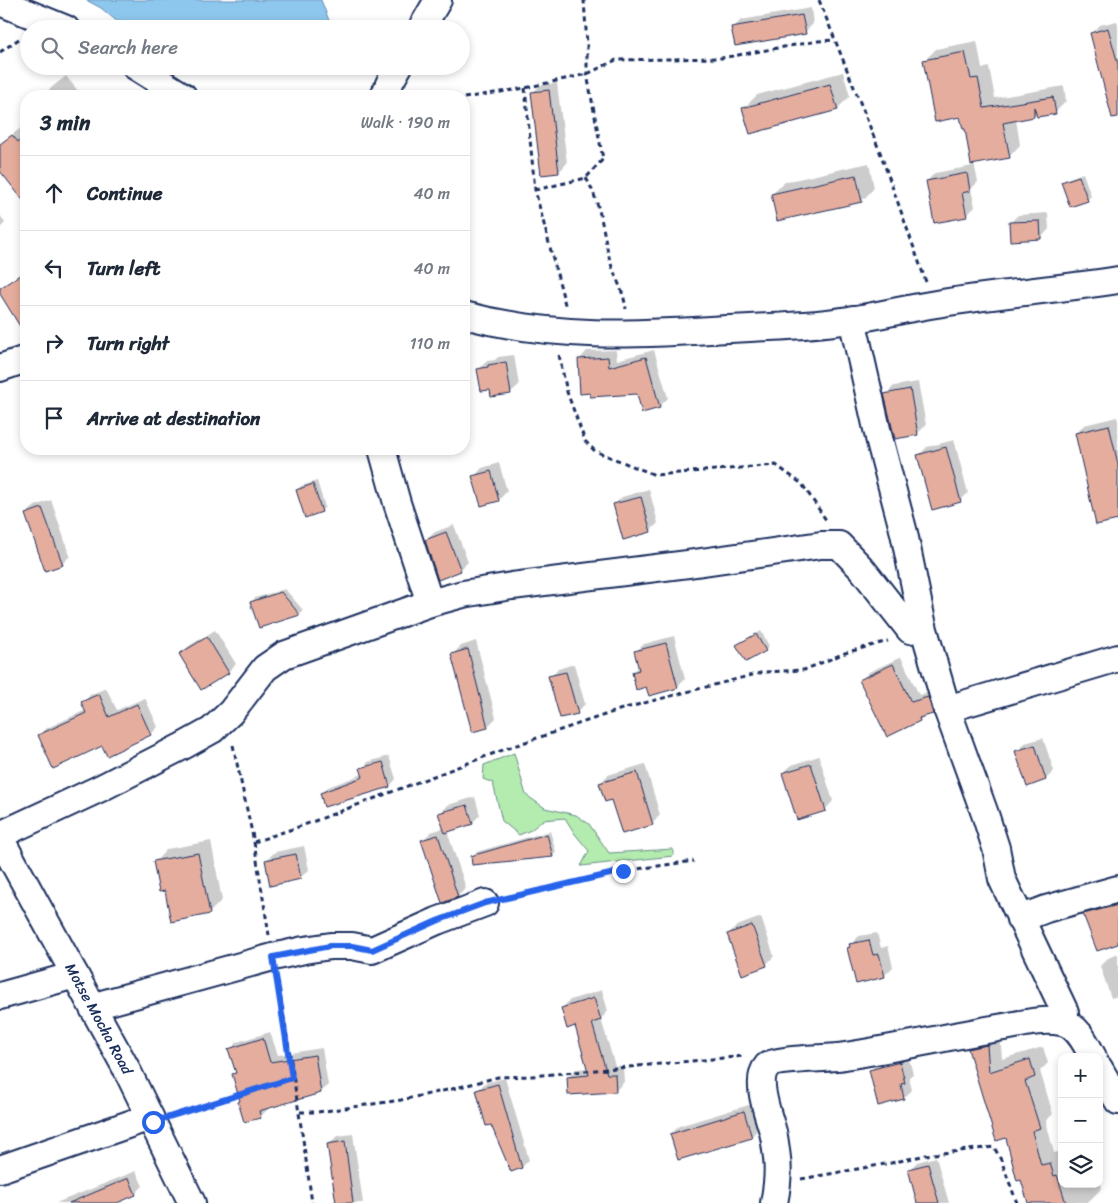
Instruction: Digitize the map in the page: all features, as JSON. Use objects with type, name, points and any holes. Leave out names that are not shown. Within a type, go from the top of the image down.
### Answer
[{"type":"street","points":[[426,20],[438,0]]},
{"type":"street","points":[[0,2],[44,20]]},
{"type":"street","points":[[149,75],[173,90]]},
{"type":"street","points":[[386,90],[394,75]]},
{"type":"street","points":[[470,316],[515,327],[565,333],[630,334],[784,326],[854,319],[931,305],[1117,285]]},
{"type":"street","points":[[854,319],[879,438],[904,533],[917,628],[986,814],[996,848],[1002,879],[1066,1012],[1063,1022]]},
{"type":"street","points":[[0,368],[20,361]]},
{"type":"street","points":[[384,455],[397,503],[430,603]]},
{"type":"street","points":[[0,837],[101,788],[212,730],[231,712],[265,668],[284,656],[430,603],[462,594],[821,545],[839,545],[917,628]]},
{"type":"street","points":[[947,709],[1118,658]]},
{"type":"street","name":"Motse Mocha Road","points":[[0,837],[126,1068],[192,1203]]},
{"type":"street","points":[[1020,919],[1046,908],[1118,889]]},
{"type":"street","points":[[93,1008],[107,1002],[273,957],[330,946],[352,946],[372,950],[437,921],[485,903]]},
{"type":"street","points":[[0,996],[75,975]]},
{"type":"street","points":[[776,1192],[778,1160],[773,1132],[764,1104],[763,1081],[764,1072],[768,1065],[779,1061],[842,1057],[1048,1021],[1063,1022],[1072,1026],[1091,1053]]},
{"type":"street","points":[[1103,1075],[1118,1101]]},
{"type":"street","points":[[0,1169],[151,1120]]},
{"type":"path","points":[[535,190],[586,178],[603,159],[586,74],[587,45],[584,0]]},
{"type":"path","points":[[819,0],[880,152],[928,288],[931,305]]},
{"type":"path","points":[[0,52],[20,38]]},
{"type":"path","points":[[470,97],[525,88],[586,74],[616,60],[721,58],[818,41],[835,40]]},
{"type":"path","points":[[525,88],[535,190],[565,333],[558,348],[567,392],[585,441],[595,451],[654,475],[776,465],[802,484],[834,532],[839,545]]},
{"type":"path","points":[[586,178],[602,218],[610,262],[626,302],[630,334]]},
{"type":"path","points":[[254,842],[508,748],[625,708],[764,672],[804,670],[845,653],[895,639],[917,628]]},
{"type":"path","points":[[231,712],[233,744],[254,842],[292,1078],[300,1112],[312,1203]]},
{"type":"path","points":[[485,903],[623,871],[694,862]]},
{"type":"path","points":[[300,1112],[318,1112],[400,1100],[498,1077],[532,1076],[746,1056],[764,1060],[768,1065]]},
{"type":"path","points":[[151,1120],[292,1078]]},
{"type":"path","points":[[776,1192],[813,1177],[926,1155],[994,1147],[1002,1160],[1017,1203]]},
{"type":"green space","points":[[514,753],[526,795],[545,808],[576,815],[589,824],[609,853],[673,849],[673,856],[581,866],[589,851],[565,818],[543,820],[531,830],[519,835],[502,821],[493,783],[483,779],[484,765]]},
{"type":"water","points":[[86,0],[321,0],[329,20],[115,20],[101,8]]},
{"type":"building","points":[[802,15],[806,34],[735,46],[731,27]]},
{"type":"building","points":[[1108,28],[1118,64],[1118,117],[1112,118],[1090,33]]},
{"type":"building","points":[[965,52],[971,79],[978,78],[984,108],[1053,97],[1056,114],[1037,117],[1034,107],[1034,117],[1003,123],[1010,158],[971,165],[965,129],[963,129],[960,117],[935,122],[923,60]]},
{"type":"building","points":[[830,84],[838,110],[750,134],[742,108]]},
{"type":"building","points":[[549,90],[559,173],[541,175],[531,92]]},
{"type":"building","points":[[12,135],[18,142],[20,140],[20,196],[0,171],[0,144]]},
{"type":"building","points":[[967,173],[970,191],[962,193],[967,217],[934,223],[926,181]]},
{"type":"building","points":[[856,175],[862,202],[777,221],[771,194]]},
{"type":"building","points":[[1079,176],[1088,201],[1070,207],[1061,182]]},
{"type":"building","points":[[1040,221],[1041,239],[1010,241],[1009,222]]},
{"type":"building","points":[[20,275],[20,326],[0,294],[0,288]]},
{"type":"building","points":[[608,357],[609,367],[646,357],[660,408],[642,413],[637,394],[590,397],[590,393],[580,394],[578,359]]},
{"type":"building","points":[[506,362],[511,394],[491,397],[490,390],[481,391],[477,369]]},
{"type":"building","points":[[910,389],[918,435],[895,439],[884,394]]},
{"type":"building","points":[[1109,425],[1118,464],[1118,520],[1096,525],[1075,433]]},
{"type":"building","points":[[946,447],[961,502],[932,510],[917,455]]},
{"type":"building","points":[[491,471],[499,501],[481,506],[472,476]]},
{"type":"building","points":[[313,484],[322,512],[305,518],[296,490]]},
{"type":"building","points":[[641,497],[651,532],[623,540],[613,504]]},
{"type":"building","points":[[42,508],[63,565],[45,571],[25,514]]},
{"type":"building","points":[[446,532],[461,571],[438,580],[425,540]]},
{"type":"building","points":[[281,592],[300,615],[259,628],[250,602]]},
{"type":"building","points":[[756,634],[766,651],[746,662],[736,645]]},
{"type":"building","points":[[207,637],[229,673],[201,690],[179,654]]},
{"type":"building","points":[[666,643],[678,688],[649,696],[646,687],[636,690],[632,672],[639,670],[634,651]]},
{"type":"building","points":[[468,649],[488,728],[472,732],[451,654]]},
{"type":"building","points":[[893,664],[911,702],[928,697],[933,714],[919,718],[920,721],[887,737],[859,680]]},
{"type":"building","points":[[566,672],[578,714],[560,718],[548,676]]},
{"type":"building","points":[[99,694],[109,717],[137,704],[151,735],[107,756],[102,746],[53,769],[38,735],[86,713],[81,702]]},
{"type":"building","points":[[1035,745],[1046,780],[1027,787],[1015,751]]},
{"type":"building","points":[[383,762],[390,787],[324,807],[320,793],[363,777],[360,768]]},
{"type":"building","points":[[811,764],[826,811],[797,820],[782,773]]},
{"type":"building","points":[[637,772],[653,825],[622,834],[611,800],[605,802],[599,783]]},
{"type":"building","points":[[467,805],[473,824],[445,833],[438,813]]},
{"type":"building","points":[[547,834],[553,857],[472,865],[471,856]]},
{"type":"building","points":[[438,835],[458,897],[442,903],[421,840]]},
{"type":"building","points":[[198,853],[210,914],[171,922],[165,891],[159,892],[153,861]]},
{"type":"building","points":[[296,854],[301,879],[270,886],[265,860]]},
{"type":"building","points":[[1118,905],[1118,944],[1097,951],[1083,914]]},
{"type":"building","points":[[752,925],[767,966],[742,975],[727,934]]},
{"type":"building","points":[[869,940],[873,955],[879,954],[885,977],[856,984],[847,948],[850,947],[849,944]]},
{"type":"building","points":[[594,998],[601,1020],[592,1023],[607,1074],[615,1074],[616,1092],[568,1095],[567,1077],[589,1075],[575,1026],[567,1029],[561,1008]]},
{"type":"building","points":[[263,1038],[270,1062],[315,1055],[321,1093],[259,1111],[261,1118],[244,1122],[232,1074],[236,1073],[228,1049]]},
{"type":"building","points":[[987,1045],[989,1072],[1030,1059],[1035,1077],[1025,1081],[1040,1128],[1032,1131],[1041,1165],[1050,1163],[1054,1176],[1057,1175],[1058,1188],[1061,1188],[1066,1203],[1028,1203],[1021,1180],[1017,1181],[1006,1138],[996,1141],[968,1049]]},
{"type":"building","points":[[900,1062],[905,1083],[901,1084],[904,1099],[878,1106],[869,1070]]},
{"type":"building","points":[[498,1084],[522,1168],[511,1172],[491,1125],[486,1126],[476,1090]]},
{"type":"building","points":[[744,1111],[752,1138],[678,1160],[670,1134]]},
{"type":"building","points":[[345,1141],[353,1203],[336,1203],[327,1144]]},
{"type":"building","points":[[928,1164],[939,1203],[917,1203],[908,1169]]},
{"type":"building","points":[[129,1178],[136,1195],[117,1203],[69,1203]]},
{"type":"route","points":[[153,1122],[292,1078],[273,957],[330,946],[352,946],[372,950],[437,921],[485,903],[623,871]]}]
